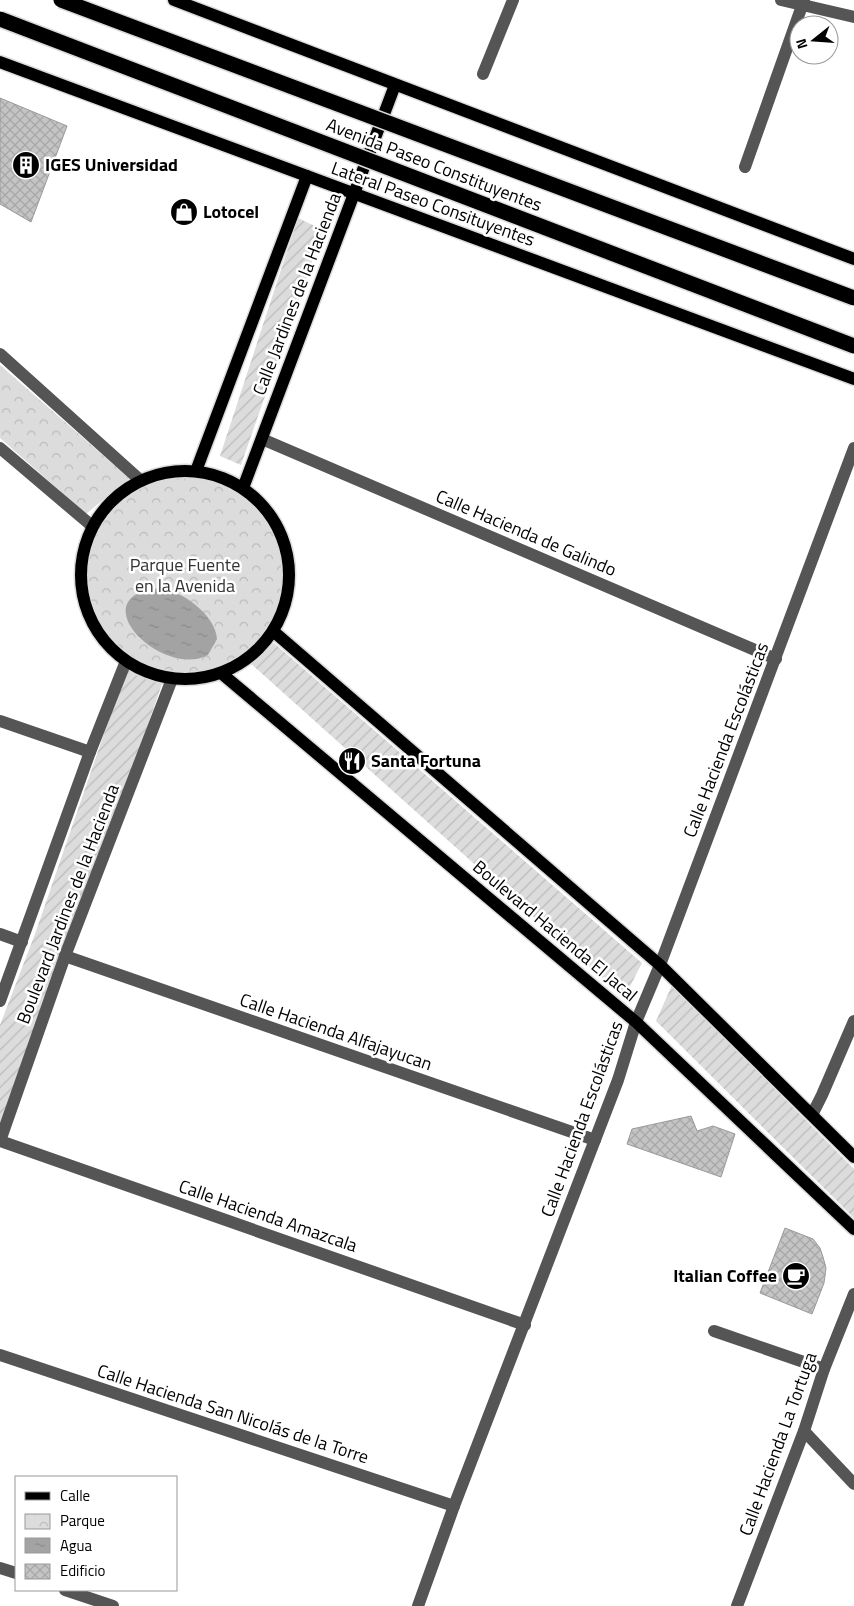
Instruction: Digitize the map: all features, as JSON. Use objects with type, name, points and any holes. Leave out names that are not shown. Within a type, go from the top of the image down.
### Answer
[{"type":"highway","name":"Avenida Paseo Constituyentes","points":[[60,0],[854,298]]},
{"type":"highway","name":"Avenida Paseo Constituyentes","points":[[0,19],[854,346]]},
{"type":"main road","points":[[174,0],[854,259]]},
{"type":"main road","name":"Lateral Paseo Consituyentes","points":[[0,62],[854,378]]},
{"type":"main road","name":"Calle Jardines de la Hacienda","points":[[243,488],[395,85]]},
{"type":"main road","name":"Calle Jardines de la Hacienda","points":[[196,471],[307,176]]},
{"type":"main road","points":[[196,471],[217,475],[243,488],[261,504],[274,522],[284,543],[289,573],[287,596],[280,618],[273,631],[251,657],[221,674],[203,678],[172,679],[148,673],[126,661],[109,647],[96,630],[89,617],[83,596],[82,560],[84,546],[92,526],[103,509],[113,499],[140,480],[167,472],[196,471]]},
{"type":"main road","points":[[273,631],[660,964],[854,1157]]},
{"type":"main road","name":"Boulevard Hacienda El Jacal","points":[[221,674],[636,1022],[854,1229]]},
{"type":"street","points":[[483,74],[513,0]]},
{"type":"street","points":[[781,0],[803,2],[854,17]]},
{"type":"street","points":[[745,167],[803,2]]},
{"type":"street","points":[[0,354],[140,480]]},
{"type":"street","name":"Calle Hacienda de Galindo","points":[[262,439],[776,659]]},
{"type":"street","points":[[0,448],[92,526]]},
{"type":"street","name":"Calle Hacienda Escolásticas","points":[[418,1606],[454,1506],[618,1080],[636,1022],[660,964],[776,659],[854,448]]},
{"type":"street","name":"Boulevard Jardines de la Hacienda","points":[[0,1001],[90,752],[126,661]]},
{"type":"street","name":"Boulevard Jardines de la Hacienda","points":[[0,1141],[66,956],[172,679]]},
{"type":"street","points":[[0,721],[90,752]]},
{"type":"street","points":[[0,934],[22,942]]},
{"type":"street","name":"Calle Hacienda Alfajayucan","points":[[66,956],[595,1140]]},
{"type":"street","points":[[812,1115],[854,1021]]},
{"type":"street","name":"Calle Hacienda Amazcala","points":[[0,1141],[525,1325]]},
{"type":"street","name":"Calle Hacienda La Tortuga","points":[[737,1606],[804,1431],[824,1368],[854,1294]]},
{"type":"street","points":[[714,1331],[824,1368]]},
{"type":"street","name":"Calle Hacienda San Nicolás de la Torre","points":[[0,1355],[454,1506]]},
{"type":"street","points":[[804,1431],[854,1484]]},
{"type":"street","points":[[0,1568],[15,1573]]},
{"type":"street","points":[[68,1591],[113,1606]]},
{"type":"green space","points":[[298,218],[323,230],[241,465],[220,456]]},
{"type":"green space","points":[[0,365],[129,478],[86,514],[0,438]]},
{"type":"green space","name":"Parque Fuente en la Avenida","points":[[185,471],[205,473],[225,479],[234,483],[259,501],[277,526],[281,535],[287,555],[289,575],[287,595],[281,615],[277,624],[259,649],[234,667],[225,671],[205,677],[185,679],[165,677],[145,671],[136,667],[111,649],[93,624],[89,615],[83,595],[81,575],[83,555],[89,535],[93,526],[111,501],[136,483],[145,479],[165,473]]},
{"type":"green space","points":[[274,643],[642,963],[624,998],[250,663]]},
{"type":"green space","points":[[126,670],[163,681],[133,768],[0,1126],[0,1025],[35,934]]},
{"type":"green space","points":[[672,985],[854,1169],[854,1218],[656,1021]]},
{"type":"water","points":[[157,589],[176,593],[204,612],[215,630],[217,639],[208,655],[192,659],[175,658],[158,651],[144,641],[133,629],[126,617],[127,605],[135,595]]},
{"type":"building","name":"IGES Universidad","points":[[0,98],[67,126],[31,222],[0,204]]},
{"type":"building","points":[[691,1116],[697,1131],[713,1126],[735,1134],[721,1177],[627,1144],[632,1129]]},
{"type":"building","name":"Italian Coffee","points":[[785,1228],[813,1239],[820,1248],[823,1257],[826,1268],[824,1283],[812,1314],[760,1293]]},
{"type":"place","name":"IGES Universidad","points":[[26,165]]},
{"type":"place","name":"Lotocel","points":[[184,212]]},
{"type":"place","name":"Santa Fortuna","points":[[352,761]]},
{"type":"place","name":"Italian Coffee","points":[[796,1276]]}]
